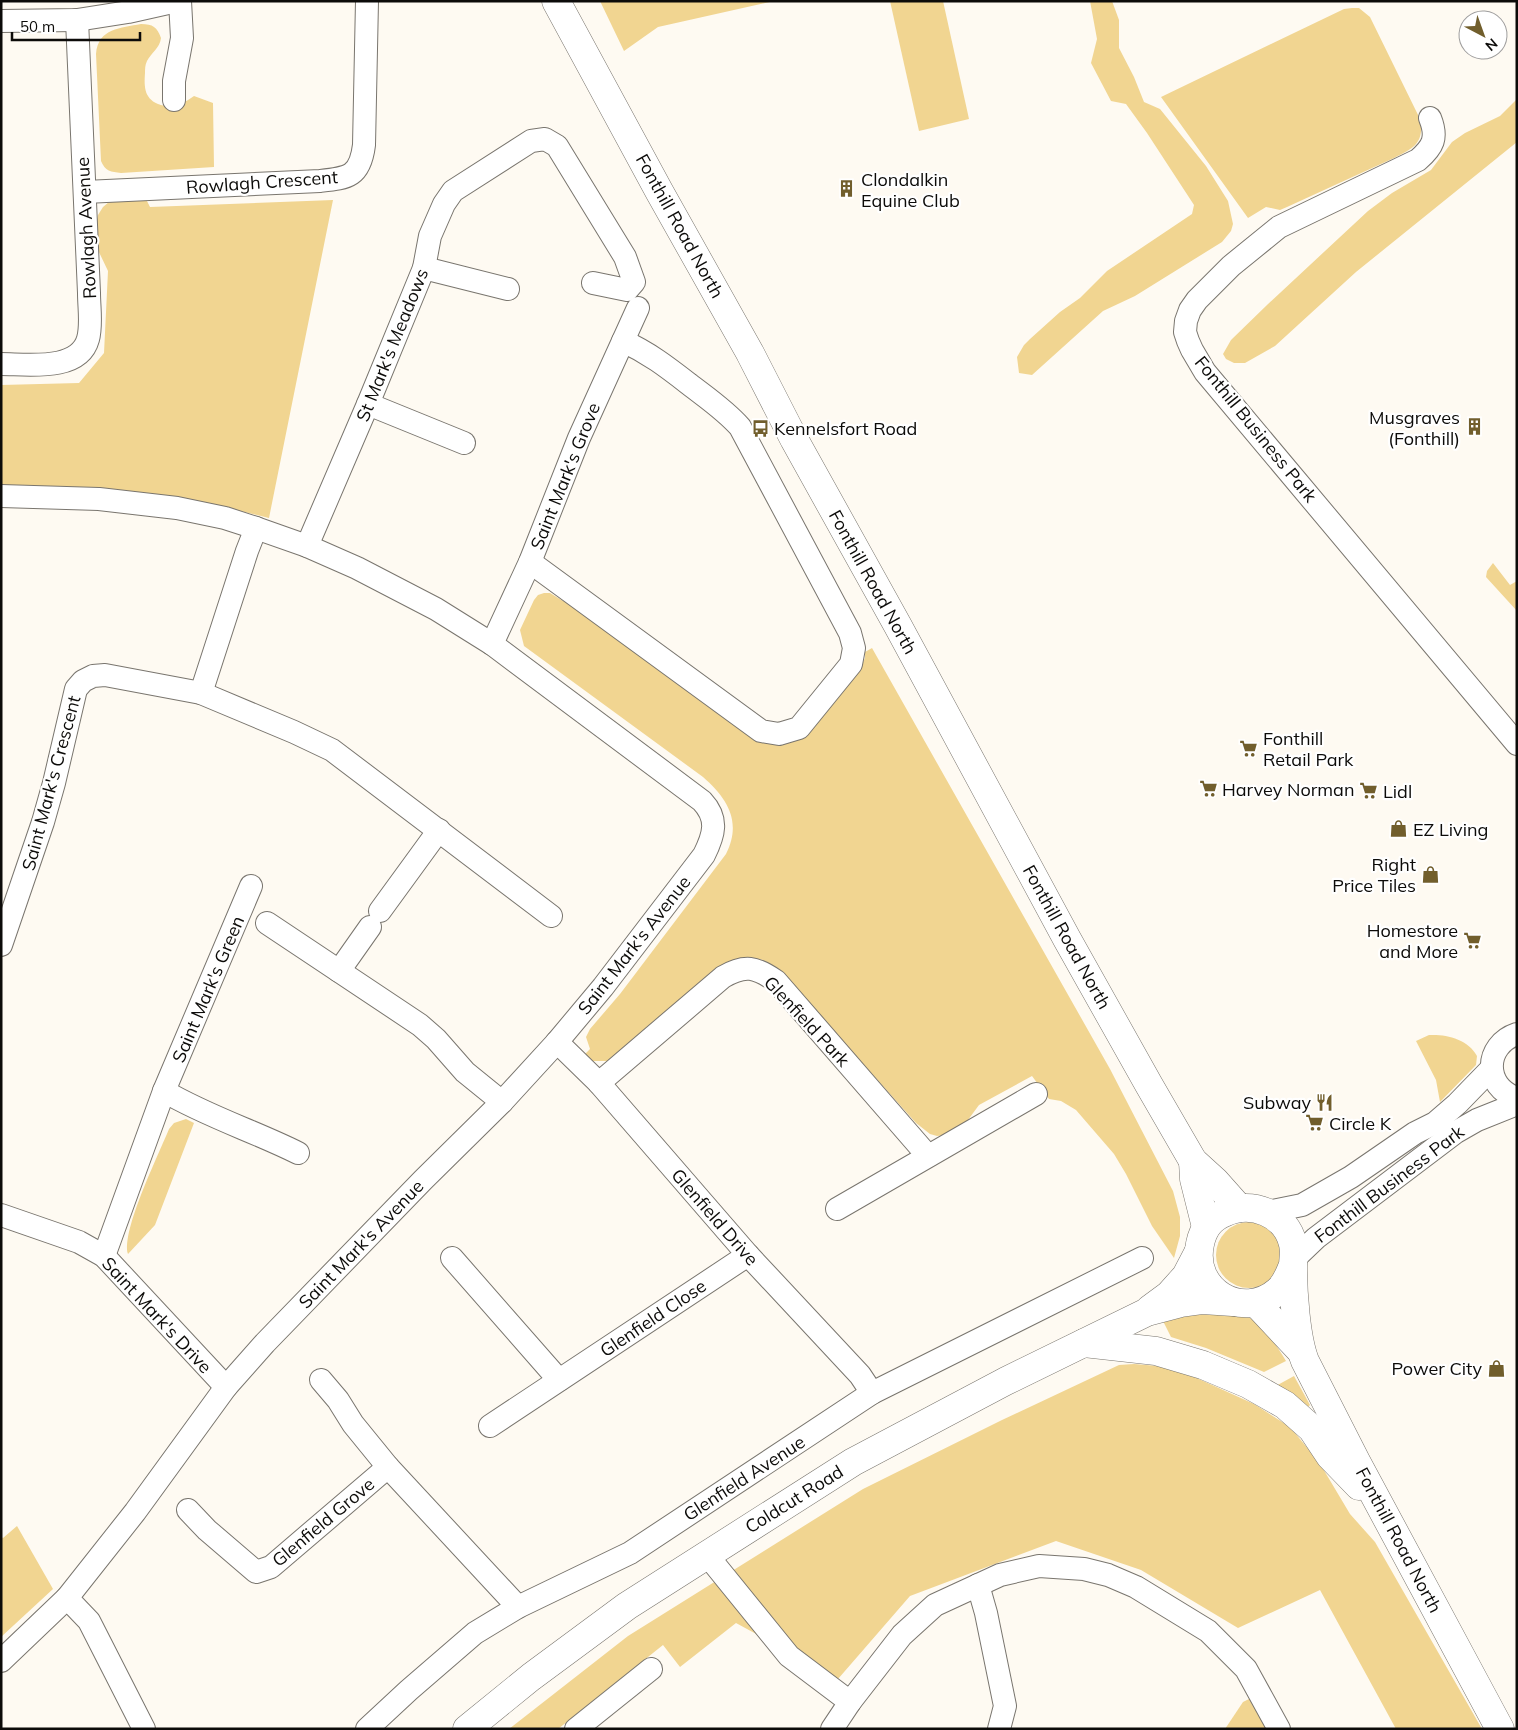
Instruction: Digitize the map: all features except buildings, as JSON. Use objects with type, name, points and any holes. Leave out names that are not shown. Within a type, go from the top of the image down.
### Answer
[{"type":"main road","name":"Fonthill Road North","points":[[556,1],[654,182],[750,353],[794,439],[898,626],[1067,939],[1193,1161],[1239,1208]]},
{"type":"main road","name":"Fonthill Road North","points":[[1193,1161],[1194,1179],[1206,1227],[1201,1238],[1198,1253],[1200,1269],[1206,1282],[1216,1293],[1244,1302],[1301,1350]]},
{"type":"main road","points":[[1206,1227],[1213,1218],[1239,1208],[1250,1207],[1268,1212]]},
{"type":"main road","name":"Fonthill Road North","points":[[1268,1212],[1287,1229],[1293,1244],[1301,1350],[1311,1375],[1500,1729]]},
{"type":"main road","points":[[1147,1312],[1169,1295],[1186,1276],[1198,1253]]},
{"type":"main road","points":[[1147,1312],[1181,1303],[1203,1300],[1244,1302],[1268,1298],[1286,1282],[1294,1262]]},
{"type":"main road","name":"Coldcut Road","points":[[466,1729],[531,1677],[627,1606],[853,1462],[1006,1381],[1147,1312]]},
{"type":"main road","points":[[1084,1343],[1156,1351],[1203,1365],[1255,1388],[1285,1405],[1312,1429],[1330,1456],[1383,1512]]},
{"type":"street","points":[[1,21],[77,20],[128,12],[178,1],[182,38],[174,80],[174,100]]},
{"type":"street","name":"Rowlagh Crescent","points":[[85,192],[320,181],[344,178],[353,172],[359,165],[364,145],[367,1]]},
{"type":"street","name":"Rowlagh Avenue","points":[[1,364],[53,364],[70,359],[85,347],[90,327],[77,20]]},
{"type":"street","name":"Fonthill Business Park","points":[[1430,118],[1434,129],[1434,139],[1425,154],[1418,160],[1279,227],[1231,266],[1197,300],[1190,310],[1186,321],[1186,332],[1192,350],[1206,372],[1517,744]]},
{"type":"street","name":"St Mark's Meadows","points":[[307,546],[424,268],[430,236],[444,204],[453,191],[532,141],[545,139],[556,146],[625,257],[634,282],[627,290],[593,283]]},
{"type":"street","points":[[424,268],[508,289]]},
{"type":"street","name":"Saint Mark's Grove","points":[[492,644],[530,562],[579,438],[638,308]]},
{"type":"street","points":[[530,562],[761,732],[779,734],[799,728],[851,664],[854,648],[850,633],[740,427],[727,412],[644,350],[623,341]]},
{"type":"street","points":[[368,404],[464,444]]},
{"type":"street","name":"Saint Mark's Avenue","points":[[1,496],[99,500],[177,508],[225,518],[256,528],[307,546],[357,568],[436,609],[492,644],[702,802],[707,807],[714,825],[712,839],[704,855],[603,987],[557,1042],[502,1102],[265,1343],[226,1387],[135,1512],[67,1598],[1,1661]]},
{"type":"street","points":[[201,693],[247,550],[256,528]]},
{"type":"street","name":"Saint Mark's Crescent","points":[[1,945],[43,822],[76,689],[83,681],[93,676],[105,675],[201,693],[245,710],[332,750],[551,916]]},
{"type":"street","points":[[339,971],[439,830]]},
{"type":"street","name":"Saint Mark's Green","points":[[104,1256],[164,1091],[251,886]]},
{"type":"street","points":[[268,923],[429,1032],[465,1072],[502,1102]]},
{"type":"street","name":"Glenfield Park","points":[[599,1084],[723,977],[740,969],[750,968],[776,981],[928,1156]]},
{"type":"street","name":"Fonthill Business Park","points":[[1268,1212],[1302,1205],[1351,1177],[1435,1122],[1457,1104],[1491,1069],[1494,1053],[1500,1043],[1509,1036],[1517,1034]]},
{"type":"street","name":"Glenfield Drive","points":[[557,1042],[599,1084],[748,1255],[860,1375],[872,1393]]},
{"type":"street","points":[[1491,1069],[1494,1080],[1501,1089],[1510,1096],[1517,1098]]},
{"type":"street","points":[[164,1091],[298,1153]]},
{"type":"street","points":[[837,1209],[1036,1094]]},
{"type":"street","name":"Fonthill Business Park","points":[[1294,1262],[1316,1238],[1456,1132],[1476,1120],[1517,1104]]},
{"type":"street","name":"Saint Mark's Drive","points":[[1,1215],[79,1242],[104,1256],[226,1387]]},
{"type":"street","name":"Glenfield Close","points":[[490,1426],[748,1255]]},
{"type":"street","points":[[452,1258],[559,1380]]},
{"type":"street","name":"Glenfield Avenue","points":[[366,1729],[408,1690],[475,1633],[518,1607],[630,1553],[872,1393],[1142,1258]]},
{"type":"street","name":"Glenfield Grove","points":[[321,1380],[388,1467],[518,1607]]},
{"type":"street","name":"Glenfield Grove","points":[[188,1510],[207,1530],[256,1572],[271,1567],[388,1467]]},
{"type":"street","points":[[707,1555],[789,1656],[850,1702]]},
{"type":"street","points":[[832,1729],[850,1702],[902,1634],[935,1605],[1000,1575],[1039,1566],[1084,1569],[1108,1575],[1136,1587],[1208,1631],[1246,1669],[1279,1729]]},
{"type":"street","points":[[978,1585],[986,1613],[1005,1706],[999,1729]]},
{"type":"street","points":[[67,1598],[88,1622],[144,1729]]},
{"type":"street","points":[[576,1729],[651,1669]]},
{"type":"shaded area","points":[[600,1],[774,1],[658,27],[624,51]]},
{"type":"shaded area","points":[[890,1],[943,1],[969,119],[919,131]]},
{"type":"shaded area","points":[[1090,1],[1112,1],[1119,20],[1119,48],[1144,102],[1160,109],[1206,166],[1228,201],[1233,224],[1231,231],[1222,242],[1135,296],[1103,311],[1032,375],[1019,373],[1017,357],[1030,339],[1060,312],[1080,298],[1107,271],[1192,214],[1194,205],[1126,104],[1111,101],[1091,63],[1097,39]]},
{"type":"shaded area","points":[[1359,8],[1370,17],[1421,121],[1419,140],[1412,148],[1401,154],[1287,207],[1280,210],[1266,207],[1248,218],[1161,97],[1344,9]]},
{"type":"shaded area","points":[[141,24],[154,27],[161,38],[159,45],[146,62],[145,67],[145,88],[151,100],[161,105],[174,106],[194,96],[213,103],[214,167],[121,173],[104,167],[101,161],[96,54],[98,45],[106,34],[118,28]]},
{"type":"shaded area","points":[[1517,99],[1517,142],[1356,272],[1275,346],[1245,363],[1234,363],[1226,359],[1223,354],[1231,340],[1368,211],[1392,193],[1431,170],[1452,142],[1465,133],[1500,116]]},
{"type":"shaded area","points":[[145,197],[150,207],[333,200],[269,518],[203,502],[1,486],[1,385],[79,383],[104,353],[108,271],[98,250],[96,226],[98,215],[109,202]]},
{"type":"shaded area","points":[[1493,563],[1510,585],[1517,581],[1517,611],[1486,577],[1487,571]]},
{"type":"shaded area","points":[[550,593],[563,601],[569,596],[758,740],[766,743],[779,745],[800,739],[858,672],[865,658],[865,652],[872,648],[1110,1069],[1173,1191],[1180,1217],[1180,1236],[1174,1258],[1152,1226],[1114,1154],[1076,1110],[1061,1101],[1049,1099],[1032,1076],[979,1105],[965,1124],[946,1135],[937,1136],[930,1134],[916,1123],[778,969],[763,960],[751,958],[608,1061],[593,1061],[584,1055],[590,1049],[586,1037],[590,1029],[620,994],[726,854],[733,832],[730,812],[712,785],[524,646],[520,630],[534,600],[538,595]]},
{"type":"shaded area","points":[[1429,1035],[1442,1035],[1456,1039],[1468,1045],[1477,1056],[1476,1065],[1440,1102],[1436,1080],[1416,1041]]},
{"type":"shaded area","points":[[186,1119],[194,1123],[155,1225],[128,1254],[127,1243],[130,1228],[150,1173],[169,1129],[174,1123]]},
{"type":"shaded area","points":[[1249,1222],[1262,1225],[1272,1232],[1279,1242],[1282,1255],[1279,1268],[1272,1278],[1262,1285],[1249,1288],[1236,1285],[1226,1278],[1219,1268],[1216,1255],[1219,1242],[1226,1232],[1236,1225]]},
{"type":"shaded area","points":[[1199,1310],[1232,1312],[1249,1317],[1262,1327],[1278,1347],[1286,1361],[1264,1372],[1206,1348],[1171,1337],[1163,1321]]},
{"type":"shaded area","points":[[1119,1365],[1158,1366],[1190,1375],[1254,1404],[1290,1427],[1319,1462],[1350,1514],[1375,1542],[1482,1729],[1396,1729],[1320,1590],[1238,1628],[1141,1570],[1056,1541],[910,1596],[838,1679],[736,1623],[680,1667],[663,1645],[558,1729],[509,1729],[628,1636],[863,1489],[1002,1420]]},
{"type":"shaded area","points":[[1294,1376],[1310,1405],[1308,1407],[1274,1387]]},
{"type":"shaded area","points":[[17,1526],[53,1589],[1,1637],[1,1537],[3,1538]]},
{"type":"shaded area","points":[[1253,1697],[1270,1729],[1225,1729],[1243,1702]]},
{"type":"place","name":"Clondalkin Equine Club","points":[[847,189]]},
{"type":"place","name":"Musgraves (Fonthill)","points":[[1474,427]]},
{"type":"place","name":"Kennelsfort Road","points":[[760,428]]},
{"type":"place","name":"Fonthill Retail Park","points":[[1249,748]]},
{"type":"place","name":"Harvey Norman","points":[[1208,789]]},
{"type":"place","name":"Lidl","points":[[1369,791]]},
{"type":"place","name":"EZ Living","points":[[1399,829]]},
{"type":"place","name":"Right Price Tiles","points":[[1430,874]]},
{"type":"place","name":"Homestore and More","points":[[1472,940]]},
{"type":"place","name":"Subway","points":[[1325,1102]]},
{"type":"place","name":"Circle K","points":[[1315,1123]]},
{"type":"place","name":"Power City","points":[[1496,1368]]}]
